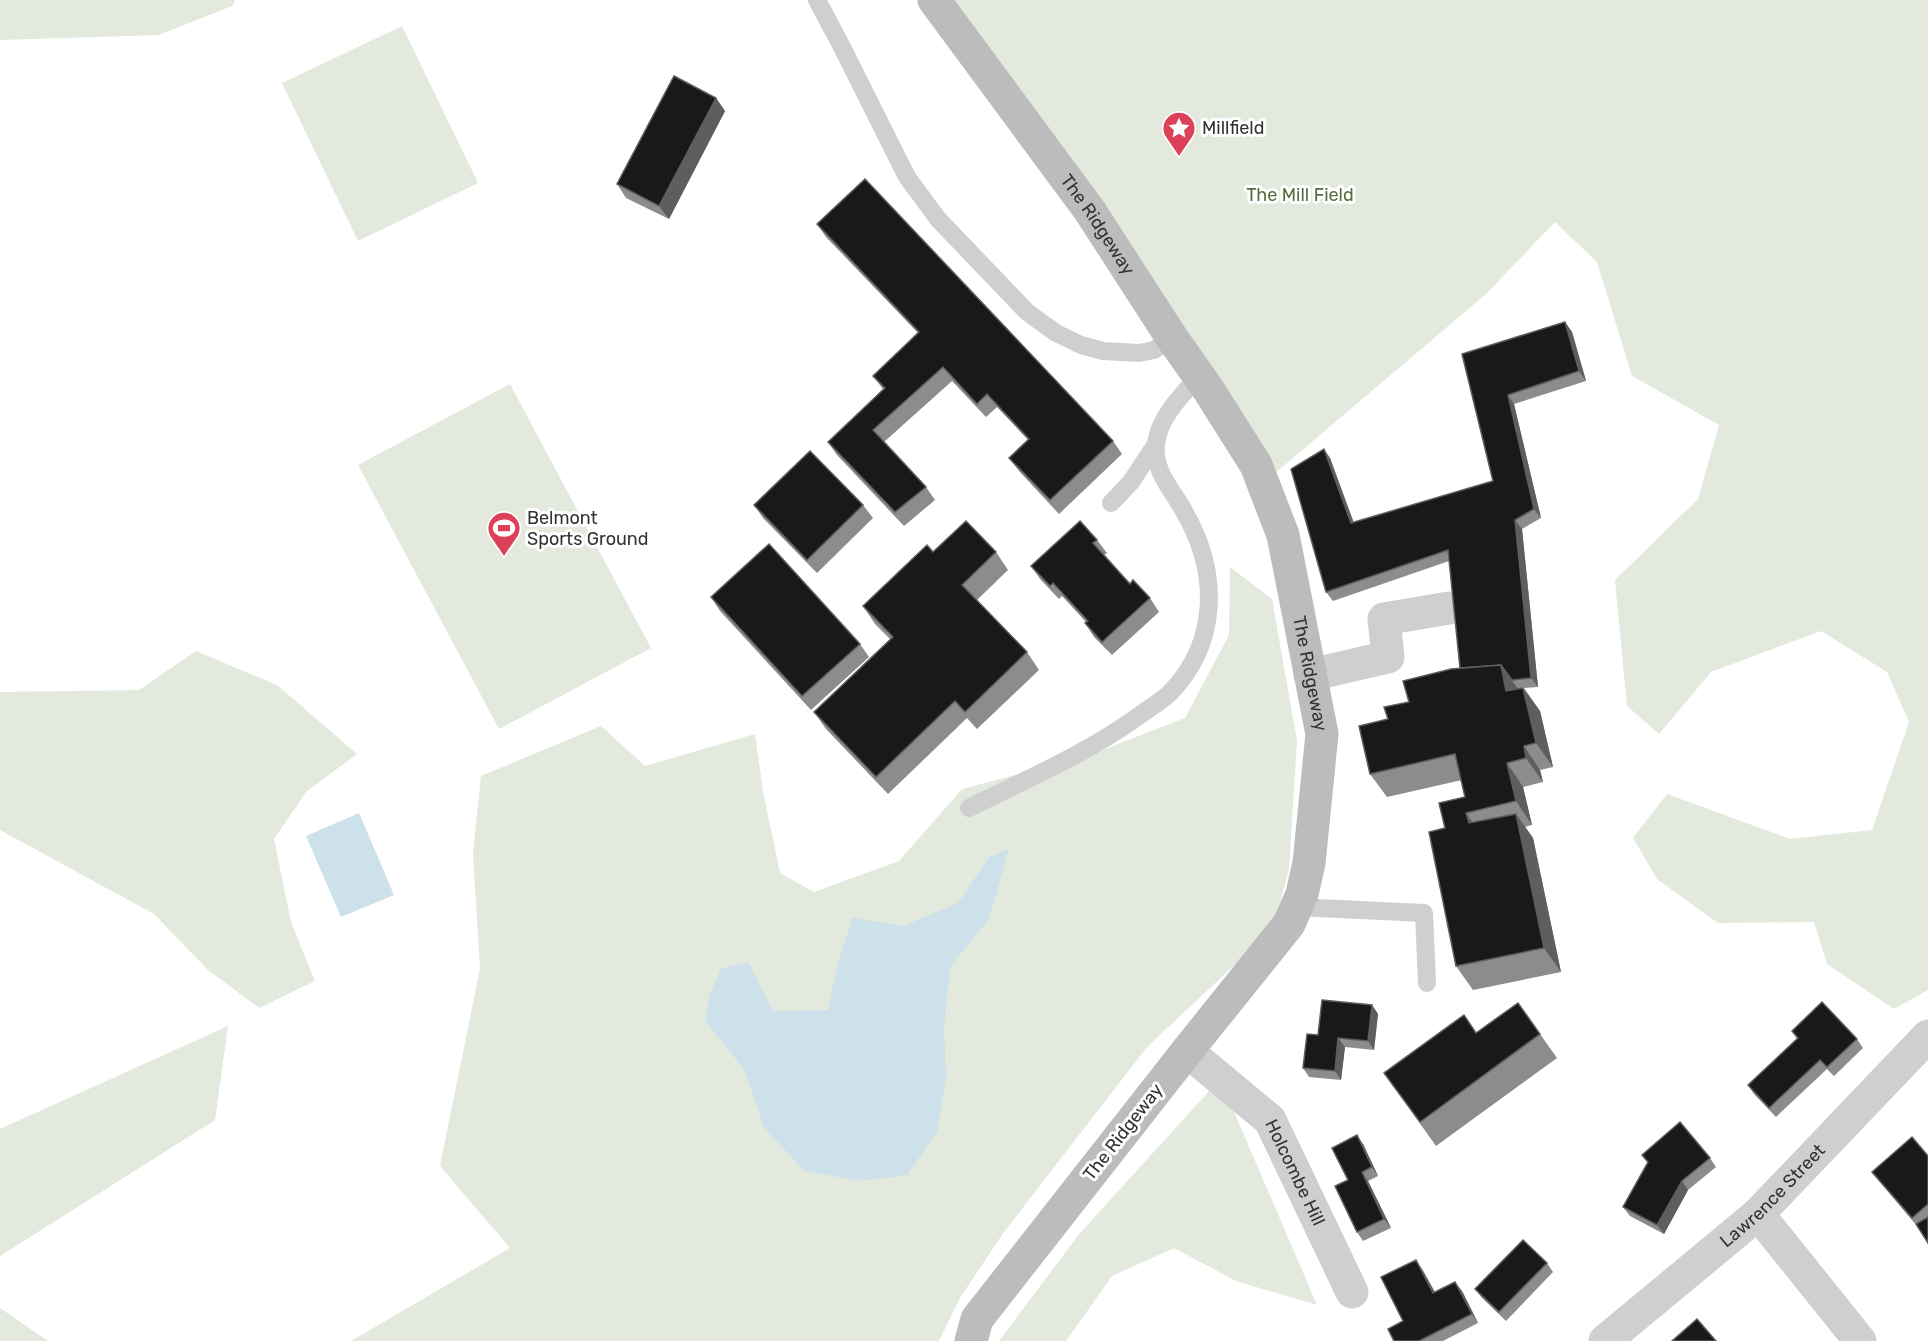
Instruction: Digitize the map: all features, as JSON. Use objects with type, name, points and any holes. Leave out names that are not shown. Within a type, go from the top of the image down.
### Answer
[{"type":"main road","name":"The Ridgeway","points":[[933,0],[1090,211],[1256,465],[1283,535],[1322,734],[1309,864],[1302,894],[1289,924],[977,1319],[971,1341]]},
{"type":"street","points":[[1310,675],[1388,657],[1384,619],[1449,608]]},
{"type":"street","name":"Lawrence Street","points":[[1605,1341],[1758,1214],[1928,1036]]},
{"type":"street","name":"Holcombe Hill","points":[[1187,1051],[1270,1120],[1352,1292]]},
{"type":"street","points":[[1758,1214],[1860,1341]]},
{"type":"lane","points":[[817,0],[907,177],[938,219],[1027,312],[1056,333],[1081,345],[1103,351],[1138,353],[1154,350],[1172,338]]},
{"type":"lane","points":[[1111,503],[1131,482],[1156,444],[1160,427],[1170,411],[1199,376]]},
{"type":"lane","points":[[969,808],[1096,744],[1130,723],[1169,694],[1187,672],[1198,652],[1206,634],[1210,607],[1204,555],[1186,514],[1160,472],[1156,444]]},
{"type":"lane","points":[[1296,907],[1424,913],[1427,983]]},
{"type":"green space","points":[[0,0],[235,0],[232,6],[159,35],[0,40]]},
{"type":"green space","name":"The Mill Field","points":[[930,0],[1928,0],[1928,990],[1894,1009],[1827,964],[1814,922],[1718,923],[1657,879],[1633,838],[1667,794],[1790,839],[1872,830],[1909,722],[1887,672],[1821,631],[1711,672],[1659,734],[1627,706],[1615,580],[1698,499],[1719,425],[1632,376],[1597,262],[1555,222],[1486,294],[1260,486]]},
{"type":"green space","points":[[402,26],[478,183],[358,241],[282,83]]},
{"type":"green space","name":"Belmont Sports Ground","points":[[510,384],[651,648],[499,729],[358,465]]},
{"type":"green space","points":[[1230,567],[1272,599],[1297,741],[1289,869],[1273,929],[1147,1047],[1004,1232],[960,1298],[939,1341],[351,1341],[510,1248],[440,1166],[480,968],[473,854],[481,776],[601,726],[645,766],[755,734],[763,791],[780,873],[814,892],[899,861],[962,789],[1087,756],[1185,718],[1229,635]]},
{"type":"green space","points":[[196,651],[277,685],[357,754],[306,792],[274,839],[291,922],[315,981],[259,1008],[208,970],[154,914],[0,830],[0,692],[139,690]]},
{"type":"green space","points":[[228,1026],[215,1120],[0,1256],[0,1129]]},
{"type":"green space","points":[[1220,1079],[1317,1305],[1236,1281],[1174,1248],[1112,1276],[1066,1341],[999,1341],[1080,1233]]},
{"type":"green space","points":[[0,1308],[48,1341],[0,1341]]},
{"type":"water","points":[[359,813],[394,895],[341,917],[306,836]]},
{"type":"water","points":[[1009,849],[989,919],[951,965],[944,1026],[946,1078],[937,1132],[907,1175],[861,1181],[804,1171],[764,1127],[744,1069],[705,1021],[709,996],[721,969],[748,962],[773,1011],[828,1010],[836,970],[852,918],[903,926],[958,903],[989,857]]},
{"type":"building","points":[[674,76],[716,98],[659,206],[617,184]]},
{"type":"building","points":[[865,179],[1113,441],[1050,500],[1009,458],[1029,439],[987,394],[977,404],[943,367],[873,430],[926,487],[895,512],[828,442],[885,388],[873,376],[919,332],[817,224]]},
{"type":"building","points":[[1565,322],[1579,371],[1508,395],[1534,509],[1515,520],[1531,678],[1512,680],[1501,665],[1460,668],[1448,550],[1326,592],[1291,469],[1324,449],[1351,523],[1493,481],[1462,354]]},
{"type":"building","points":[[810,451],[863,505],[807,560],[754,505]]},
{"type":"building","points":[[966,521],[996,552],[962,585],[1027,652],[965,712],[955,701],[876,777],[814,712],[893,637],[863,606],[927,545],[933,552]]},
{"type":"building","points":[[1080,521],[1097,540],[1093,543],[1130,584],[1133,580],[1150,598],[1102,642],[1085,623],[1088,621],[1053,583],[1050,586],[1031,566]]},
{"type":"building","points":[[769,544],[860,644],[802,696],[711,597]]},
{"type":"building","points":[[1501,665],[1506,691],[1523,688],[1536,743],[1524,746],[1526,758],[1507,763],[1516,801],[1466,813],[1469,823],[1516,814],[1544,948],[1456,966],[1429,832],[1445,828],[1439,803],[1465,797],[1455,754],[1370,774],[1359,726],[1388,719],[1384,707],[1409,702],[1403,681],[1451,669]]},
{"type":"building","points":[[1322,1000],[1372,1005],[1368,1041],[1338,1038],[1335,1071],[1303,1068],[1307,1034],[1318,1035]]},
{"type":"building","points":[[1822,1002],[1857,1039],[1827,1067],[1820,1060],[1769,1108],[1748,1085],[1798,1038],[1792,1031]]},
{"type":"building","points":[[1518,1003],[1540,1034],[1420,1122],[1384,1073],[1464,1015],[1476,1033]]},
{"type":"building","points":[[1680,1122],[1710,1158],[1682,1181],[1657,1225],[1623,1207],[1648,1162],[1642,1155]]},
{"type":"building","points":[[1357,1135],[1372,1167],[1362,1172],[1384,1219],[1357,1232],[1335,1186],[1348,1180],[1332,1148]]},
{"type":"building","points":[[1912,1137],[1928,1156],[1928,1204],[1912,1218],[1872,1172]]},
{"type":"building","points":[[1928,1217],[1928,1243],[1916,1224]]},
{"type":"building","points":[[1523,1240],[1547,1263],[1499,1312],[1475,1289]]},
{"type":"building","points":[[1416,1260],[1433,1293],[1455,1282],[1472,1314],[1419,1341],[1394,1341],[1388,1329],[1403,1321],[1381,1277]]},
{"type":"building","points":[[1697,1319],[1716,1341],[1672,1341]]},
{"type":"place","name":"Millfield","points":[[1179,157]]},
{"type":"place","name":"Belmont Sports Ground","points":[[504,557]]}]
